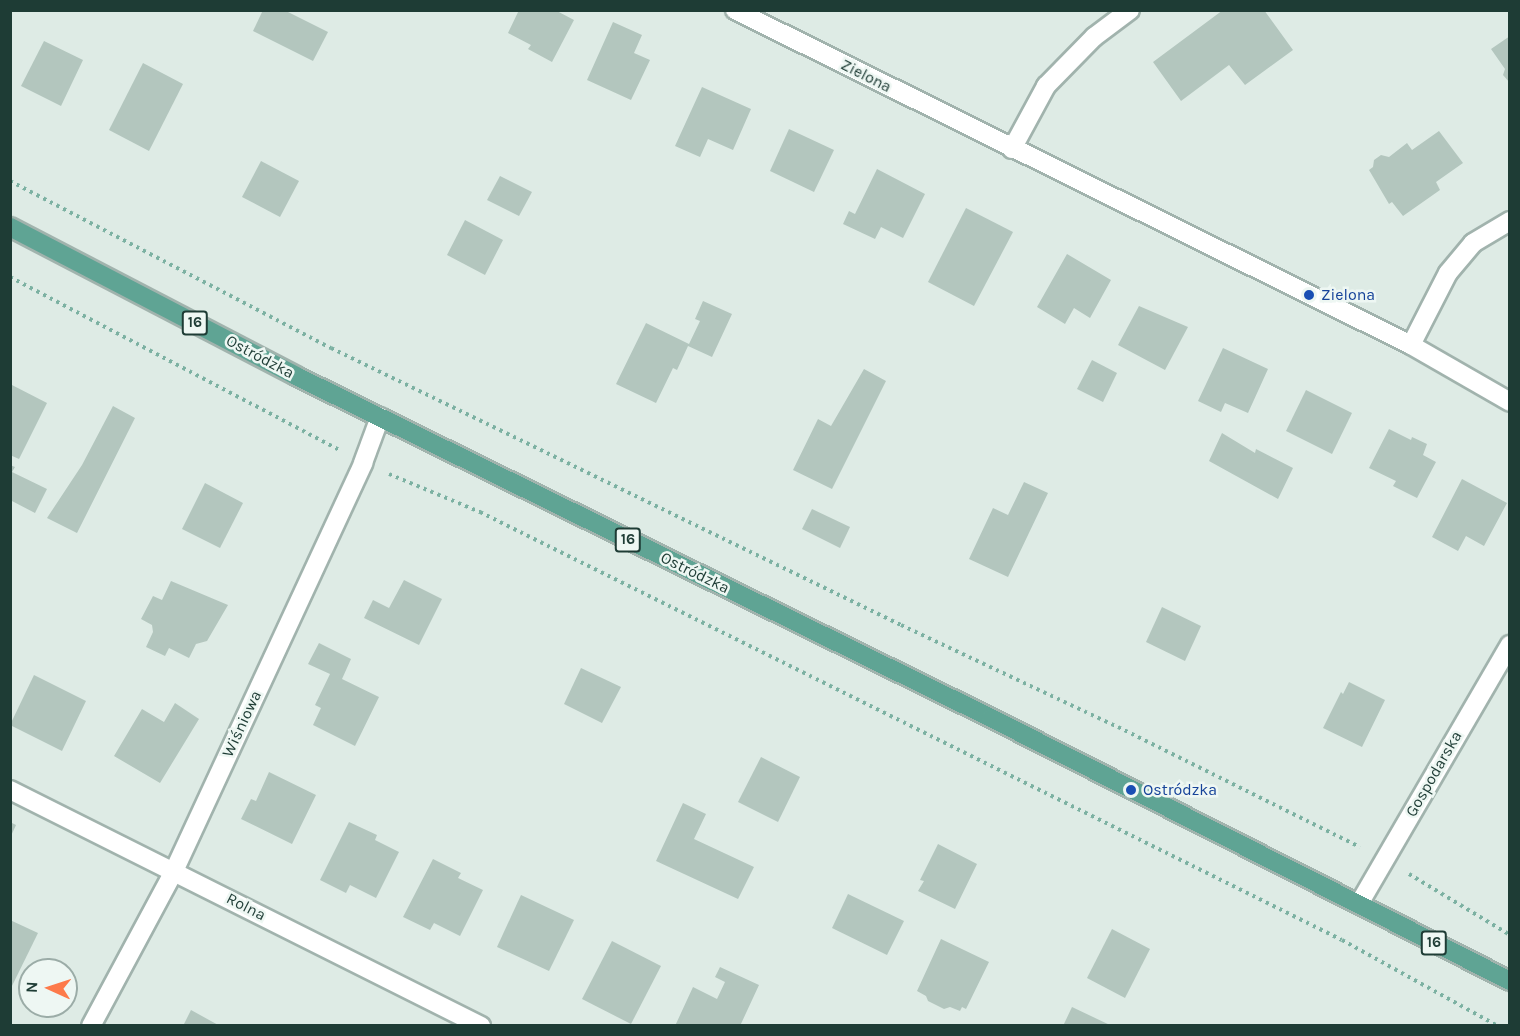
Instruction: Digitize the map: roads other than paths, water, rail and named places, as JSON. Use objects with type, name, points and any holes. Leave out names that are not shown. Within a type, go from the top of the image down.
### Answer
[{"type":"main road","name":"Ostródzka","points":[[10,227],[296,376],[991,718],[1509,981]]},
{"type":"street","name":"Zielona","points":[[735,10],[1411,345],[1509,402]]},
{"type":"street","points":[[1012,149],[1046,86],[1094,37],[1130,10]]},
{"type":"street","points":[[1411,345],[1448,273],[1473,243],[1509,221]]},
{"type":"street","name":"Wiśniowa","points":[[91,1026],[174,871],[363,463],[380,417]]},
{"type":"street","name":"Gospodarska","points":[[1359,904],[1509,645]]},
{"type":"street","name":"Rolna","points":[[10,790],[481,1026]]},
{"type":"place","name":"Zielona","points":[[1309,295]]},
{"type":"place","name":"Ostródzka","points":[[1131,790]]}]
